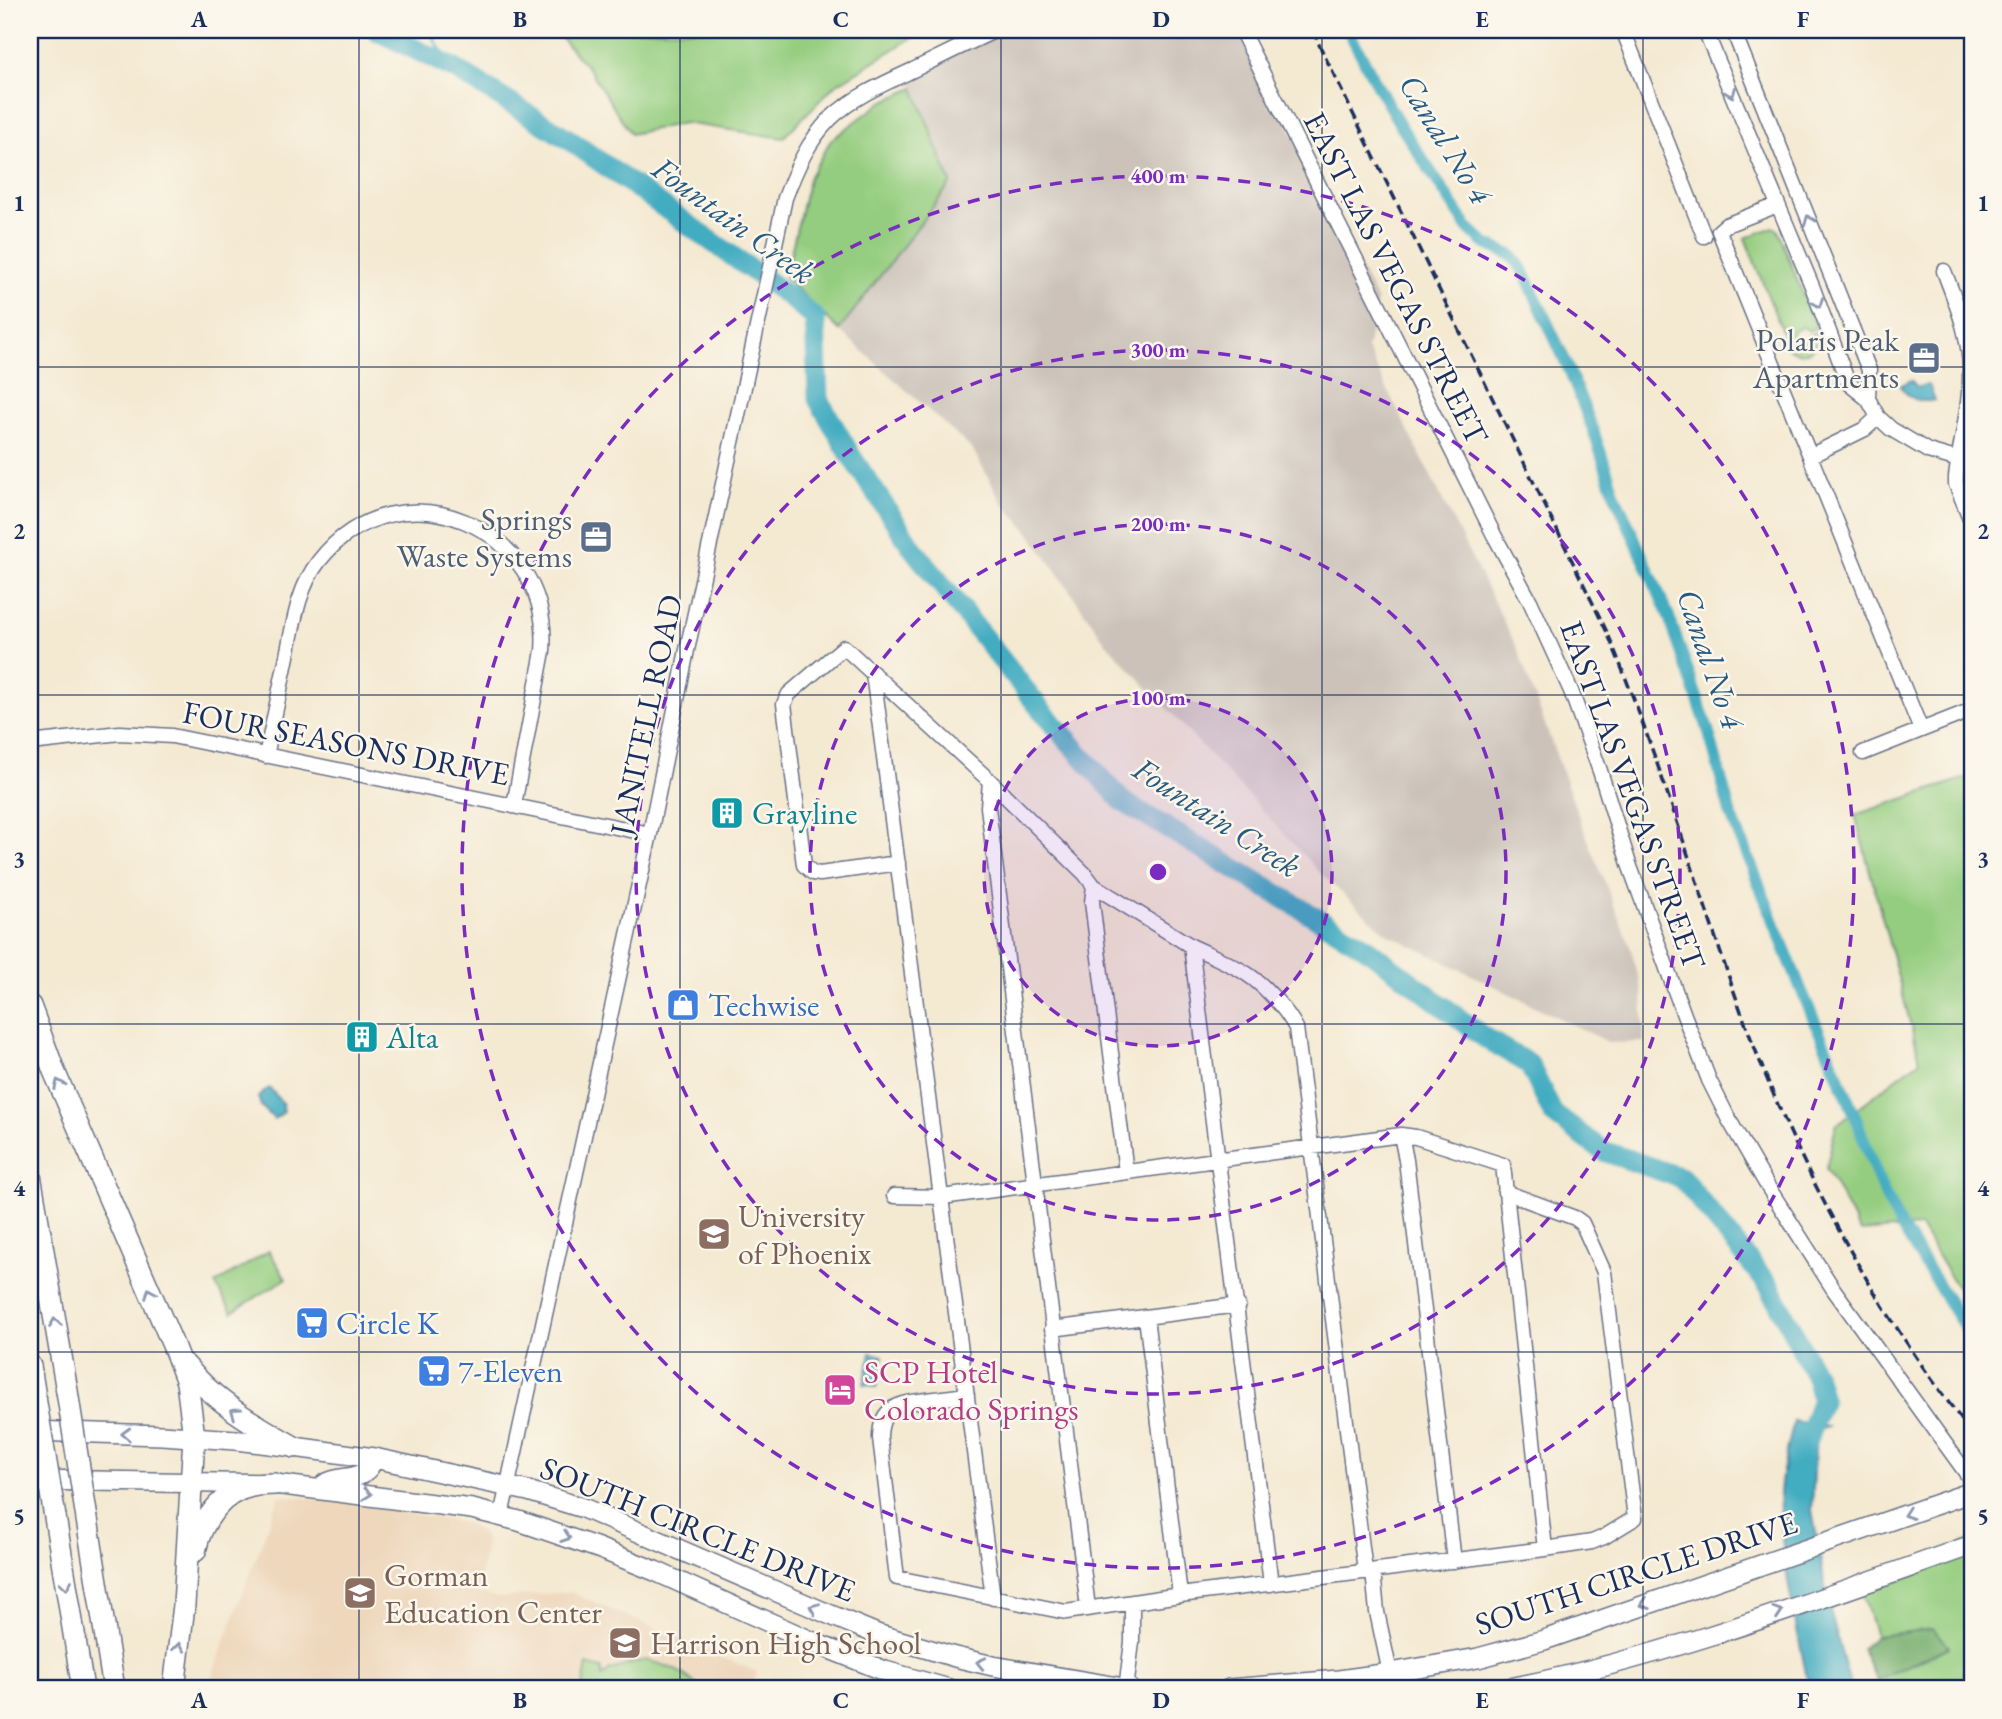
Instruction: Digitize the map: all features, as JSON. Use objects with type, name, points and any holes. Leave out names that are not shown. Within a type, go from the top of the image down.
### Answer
[{"type":"highway","points":[[30,1006],[54,1072],[187,1382],[194,1437],[184,1605],[174,1689]]},
{"type":"highway","points":[[30,1175],[114,1689]]},
{"type":"highway","points":[[177,1356],[198,1381],[228,1407],[294,1447]]},
{"type":"highway","points":[[30,1366],[83,1689]]},
{"type":"highway","points":[[184,1605],[196,1546],[215,1509],[227,1497],[241,1490],[275,1483]]},
{"type":"main road","name":"SOUTH CIRCLE DRIVE","points":[[30,1431],[194,1437],[294,1447],[374,1458],[508,1486],[583,1508],[877,1634],[993,1666],[1127,1689]]},
{"type":"main road","points":[[318,1488],[333,1480],[363,1475],[374,1458]]},
{"type":"main road","name":"SOUTH CIRCLE DRIVE","points":[[30,1480],[275,1483],[442,1504],[501,1516],[598,1548],[655,1571],[822,1646],[885,1671],[949,1689]]},
{"type":"main road","name":"SOUTH CIRCLE DRIVE","points":[[1229,1689],[1391,1673],[1478,1658],[1516,1648],[1972,1492]]},
{"type":"main road","points":[[1504,1689],[1623,1661],[1972,1545]]},
{"type":"street","name":"JANITELL ROAD","points":[[501,1516],[785,198],[800,162],[831,118],[888,82],[996,30]]},
{"type":"street","name":"EAST LAS VEGAS STREET","points":[[1241,30],[1494,536],[1530,601],[1571,691],[1629,864],[1684,1015],[1709,1080],[1728,1118],[1768,1187],[1834,1290],[1972,1481]]},
{"type":"street","points":[[1623,30],[1704,236]]},
{"type":"street","points":[[1705,30],[1812,286],[1848,383],[1868,399],[1878,417],[1891,429],[1928,451],[1967,462]]},
{"type":"street","points":[[1733,30],[1870,370],[1868,399]]},
{"type":"street","points":[[1777,205],[1726,225],[1719,231],[1921,730]]},
{"type":"street","points":[[1944,271],[1962,318],[1967,342],[1970,373],[1967,462],[1956,484],[1972,523]]},
{"type":"street","points":[[1810,456],[1865,429],[1878,417]]},
{"type":"street","points":[[267,755],[296,613],[305,586],[319,561],[344,537],[371,520],[401,512],[440,514],[469,522],[496,539],[523,567],[538,600],[544,636],[543,651],[514,805]]},
{"type":"street","points":[[898,863],[820,874],[813,873],[804,865],[786,698],[844,647],[990,780],[1094,886],[1192,946],[1255,980],[1290,1017],[1296,1028],[1369,1571],[1391,1673]]},
{"type":"street","points":[[873,673],[993,1598]]},
{"type":"street","points":[[1863,752],[1972,710]]},
{"type":"street","name":"FOUR SEASONS DRIVE","points":[[30,743],[120,733],[172,736],[650,834]]},
{"type":"street","points":[[990,780],[988,807],[1088,1608]]},
{"type":"street","points":[[1094,886],[1093,902],[1126,1172]]},
{"type":"street","points":[[1192,946],[1271,1584]]},
{"type":"street","points":[[894,1196],[942,1197],[1401,1135],[1416,1137],[1503,1165],[1545,1549]]},
{"type":"street","points":[[1401,1135],[1454,1561]]},
{"type":"street","points":[[967,1395],[907,1402],[897,1406],[883,1419],[880,1438],[897,1578],[1066,1612],[1592,1542],[1635,1518],[1604,1272],[1581,1223],[1575,1218],[1505,1192]]},
{"type":"street","points":[[1052,1329],[1238,1305]]},
{"type":"street","points":[[1146,1317],[1180,1595]]},
{"type":"street","points":[[1127,1689],[1132,1642],[1132,1602]]},
{"type":"shaded area","points":[[996,30],[1240,30],[1377,301],[1367,349],[1517,648],[1630,946],[1642,990],[1644,1042],[1610,1043],[1386,933],[1320,873],[1106,643],[1029,532],[1002,502],[973,450],[839,330],[951,183],[908,72]]},
{"type":"shaded area","name":"Gorman Education Center","points":[[279,1496],[324,1499],[466,1523],[482,1533],[485,1540],[477,1593],[499,1598],[570,1592],[757,1672],[752,1689],[207,1689]]},
{"type":"green space","points":[[554,30],[925,30],[834,86],[783,138],[684,123],[631,134],[588,68]]},
{"type":"green space","points":[[914,88],[951,183],[839,330],[785,277],[809,178],[831,140],[882,102]]},
{"type":"green space","points":[[1773,227],[1778,230],[1816,328],[1809,331],[1802,327],[1793,332],[1793,338],[1786,341],[1745,238]]},
{"type":"green space","points":[[1817,332],[1818,341],[1811,351],[1800,354],[1789,349],[1787,345],[1796,341],[1803,343],[1808,336]]},
{"type":"green space","points":[[1972,776],[1972,1300],[1965,1301],[1920,1227],[1860,1232],[1826,1168],[1836,1125],[1920,1060],[1855,815]]},
{"type":"green space","points":[[269,1251],[286,1279],[232,1312],[215,1284]]},
{"type":"green space","points":[[1972,1540],[1972,1689],[1878,1689],[1876,1680],[1948,1648],[1933,1629],[1876,1636],[1860,1585]]},
{"type":"green space","points":[[1933,1629],[1949,1647],[1876,1680],[1862,1649],[1876,1636]]},
{"type":"green space","points":[[645,1660],[675,1670],[701,1689],[582,1689],[587,1665],[602,1669],[602,1677],[610,1670]]},
{"type":"water","points":[[1911,380],[1917,387],[1929,385],[1935,400],[1920,401],[1907,394],[1900,386]]},
{"type":"water","points":[[269,1088],[282,1102],[284,1112],[274,1119],[261,1106],[258,1097]]},
{"type":"water","points":[[871,1353],[883,1356],[877,1387],[864,1384]]},
{"type":"water","points":[[1794,1421],[1827,1427],[1816,1431],[1812,1510],[1828,1603],[1851,1689],[1809,1689],[1788,1579],[1780,1512],[1782,1478]]},
{"type":"waterway","name":"Fountain Creek","points":[[376,30],[455,69],[568,139],[787,295],[815,318],[818,399],[851,456],[914,550],[1042,711],[1122,801],[1365,947],[1485,1038],[1529,1064],[1553,1114],[1603,1151],[1682,1178],[1770,1287],[1816,1377],[1822,1399],[1803,1451]]},
{"type":"waterway","points":[[430,30],[455,69]]},
{"type":"waterway","name":"Canal No 4","points":[[1348,30],[1402,128],[1468,228],[1484,243],[1511,255],[1523,270],[1567,365],[1615,495],[1668,614],[1708,729],[1730,812],[1854,1113],[1881,1186],[1899,1223],[1972,1339]]},
{"type":"railway","points":[[1312,30],[1607,632],[1661,775],[1743,1017],[1764,1072],[1813,1181],[1841,1234],[1902,1336],[1972,1433]]},
{"type":"place","name":"Polaris Peak Apartments","points":[[1924,358]]},
{"type":"place","name":"Springs Waste Systems","points":[[596,537]]},
{"type":"place","name":"Grayline","points":[[727,813]]},
{"type":"place","name":"Techwise","points":[[683,1005]]},
{"type":"place","name":"Alta","points":[[362,1037]]},
{"type":"place","name":"University of Phoenix","points":[[714,1234]]},
{"type":"place","name":"Circle K","points":[[312,1323]]},
{"type":"place","name":"7-Eleven","points":[[434,1371]]},
{"type":"place","name":"SCP Hotel Colorado Springs","points":[[840,1390]]},
{"type":"place","name":"Gorman Education Center","points":[[360,1593]]},
{"type":"place","name":"Harrison High School","points":[[625,1643]]}]
